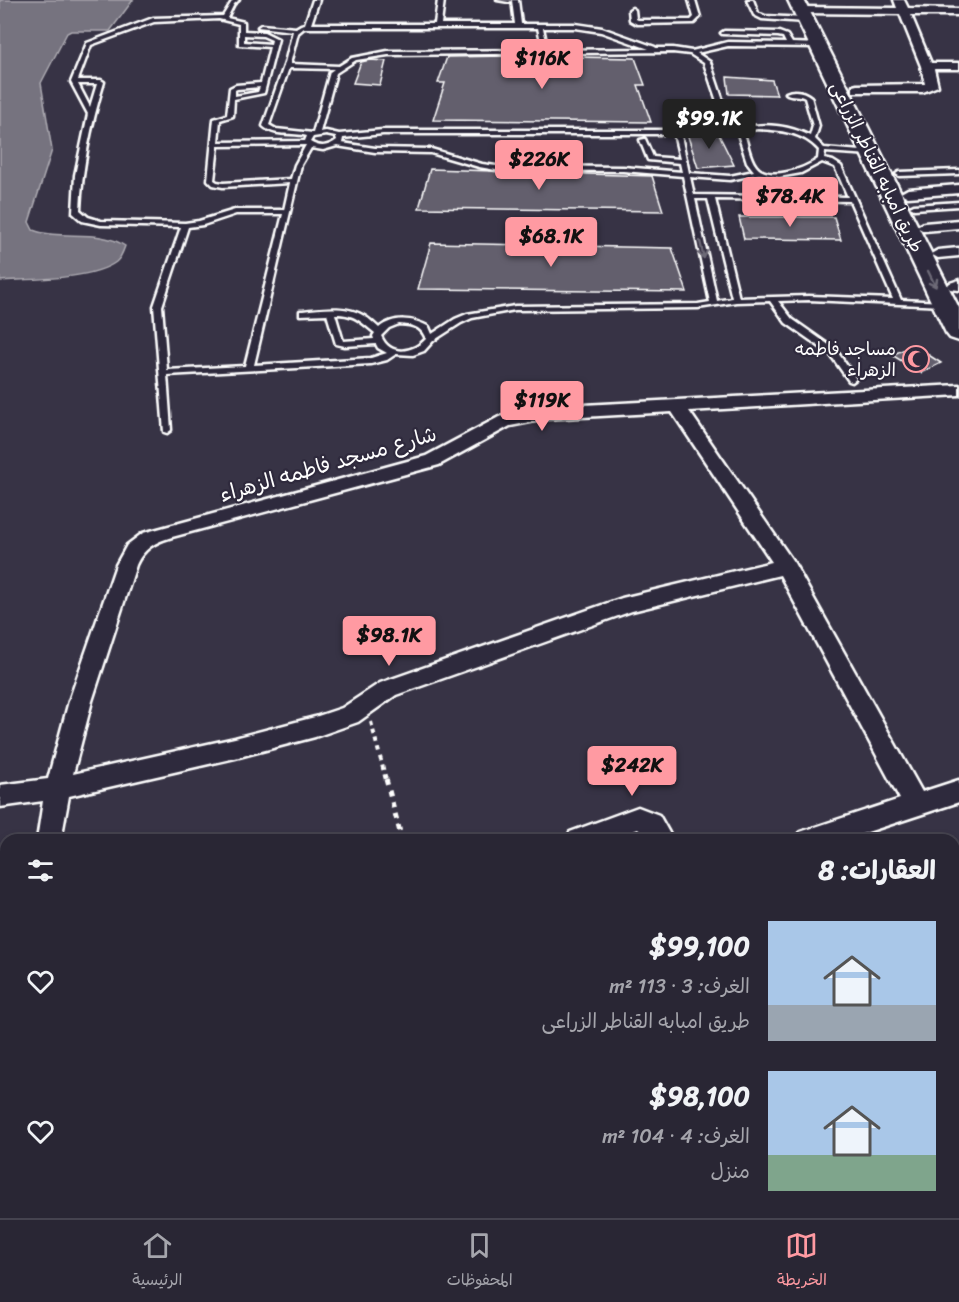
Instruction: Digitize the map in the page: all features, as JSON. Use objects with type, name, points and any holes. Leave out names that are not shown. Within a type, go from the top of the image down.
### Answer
[{"type":"main road","name":"طريق امبابه القناطر الزراعى","points":[[808,6],[817,45],[880,153],[954,292]]},
{"type":"main road","name":"طريق امبابه القناطر الزراعى","points":[[808,6],[857,89],[880,153],[899,174],[917,213],[949,253],[959,333]]},
{"type":"street","points":[[808,6],[901,6],[959,12]]},
{"type":"street","points":[[857,89],[928,88],[933,84],[901,6]]},
{"type":"street","points":[[927,66],[959,66]]},
{"type":"street","points":[[917,213],[959,189]]},
{"type":"street","points":[[917,213],[959,222]]},
{"type":"street","name":"شارع مسجد فاطمه الزهراء","points":[[57,788],[82,693],[126,565],[135,546],[143,540],[172,530],[432,461],[516,417],[959,390]]},
{"type":"street","points":[[677,406],[762,528],[785,566],[917,806]]},
{"type":"street","points":[[0,796],[57,788],[235,748],[315,727],[350,716],[388,689],[629,604],[785,566]]},
{"type":"street","points":[[50,834],[57,788]]},
{"type":"street","points":[[828,834],[959,791]]},
{"type":"street","points":[[595,834],[638,818],[647,819],[653,824],[658,834]]},
{"type":"lane","points":[[225,17],[236,0]]},
{"type":"lane","points":[[308,25],[316,0]]},
{"type":"lane","points":[[438,26],[441,0]]},
{"type":"lane","points":[[500,0],[509,0]]},
{"type":"lane","points":[[515,0],[518,26]]},
{"type":"lane","points":[[632,10],[633,20],[637,22],[692,22],[697,17],[692,0]]},
{"type":"lane","points":[[750,0],[756,14],[764,18],[808,6]]},
{"type":"lane","points":[[91,114],[74,82],[88,46],[153,20],[225,17],[240,21],[243,45],[274,46]]},
{"type":"lane","points":[[242,30],[296,30],[308,25],[593,28],[661,51]]},
{"type":"lane","points":[[540,26],[546,52]]},
{"type":"lane","points":[[242,30],[269,35],[275,39],[274,46],[263,85],[232,89],[230,116],[217,118],[210,180],[214,184],[294,181]]},
{"type":"lane","points":[[296,30],[266,126],[273,130],[298,131],[313,135],[331,133],[338,140],[375,150],[431,151],[488,167],[641,170],[686,176],[743,177],[760,172],[772,174],[798,172],[822,155],[880,153]]},
{"type":"lane","points":[[724,33],[779,34],[785,36],[790,45]]},
{"type":"lane","points":[[249,368],[298,165],[313,135],[333,72],[338,67],[354,59],[388,53],[661,51],[693,53],[728,44],[817,45]]},
{"type":"lane","points":[[693,53],[707,62],[721,109],[729,120],[745,129]]},
{"type":"lane","points":[[271,54],[290,54]]},
{"type":"lane","points":[[269,63],[338,67]]},
{"type":"lane","points":[[74,82],[101,82],[91,114],[78,175],[76,211],[85,219],[101,223],[184,225],[200,223],[235,212],[287,212]]},
{"type":"lane","points":[[789,93],[801,93],[808,97],[816,126],[812,139]]},
{"type":"lane","points":[[672,108],[714,303]]},
{"type":"lane","points":[[721,109],[691,109],[686,115],[691,122],[699,125],[783,130],[812,139],[822,155],[838,166],[898,302]]},
{"type":"lane","points":[[745,129],[741,134],[753,166],[760,172]]},
{"type":"lane","points":[[214,144],[308,144],[323,148],[338,140],[383,132],[677,132]]},
{"type":"lane","points":[[644,140],[650,159],[683,161]]},
{"type":"lane","points":[[899,174],[959,172]]},
{"type":"lane","points":[[743,177],[751,198]]},
{"type":"lane","points":[[691,197],[852,199]]},
{"type":"lane","points":[[711,197],[736,300]]},
{"type":"lane","points":[[917,213],[959,204]]},
{"type":"lane","points":[[167,430],[158,306],[184,225]]},
{"type":"lane","points":[[303,313],[341,311],[360,316],[379,337],[387,350],[413,352],[427,345],[430,339],[470,316],[499,309],[698,306],[736,300],[771,298],[898,302],[954,292]]},
{"type":"lane","points":[[771,298],[789,321],[833,352],[852,379]]},
{"type":"lane","points":[[330,311],[339,342],[345,344],[379,337],[392,324],[411,322],[426,328],[430,339]]},
{"type":"lane","points":[[163,373],[371,361],[384,358],[394,352]]},
{"type":"path","points":[[366,705],[400,834]]},
{"type":"shaded area","points":[[0,0],[133,0],[110,31],[71,31],[67,33],[41,83],[52,150],[29,222],[33,230],[44,233],[104,237],[125,246],[118,260],[105,268],[77,275],[0,281]]},
{"type":"building","points":[[447,57],[635,58],[645,85],[638,85],[651,122],[433,120],[445,83],[438,83]]},
{"type":"building","points":[[386,61],[380,85],[353,83],[361,62]]},
{"type":"building","points":[[727,77],[772,80],[777,95],[729,94]]},
{"type":"building","points":[[686,130],[718,133],[734,165],[698,168]]},
{"type":"building","points":[[430,169],[652,176],[663,211],[419,208]]},
{"type":"building","points":[[739,217],[834,217],[841,240],[744,239]]},
{"type":"building","points":[[431,243],[672,248],[687,292],[418,289]]},
{"type":"building","name":"مساجد فاطمه الزهراء","points":[[913,345],[941,363],[921,373],[892,355]]},
{"type":"place","name":"مساجد فاطمه الزهراء","points":[[916,359]]}]
